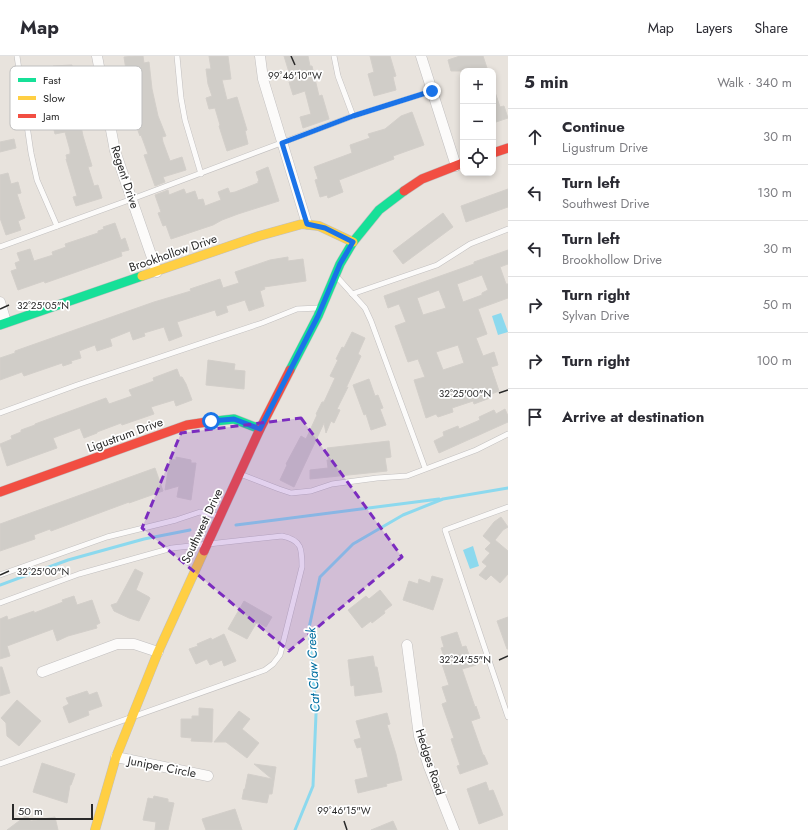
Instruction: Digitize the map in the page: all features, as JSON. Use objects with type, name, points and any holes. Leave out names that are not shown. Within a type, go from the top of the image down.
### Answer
[{"type":"main road","points":[[496,152],[508,148]]},
{"type":"main road","name":"Southwest Drive","points":[[95,830],[116,757],[158,652],[260,429],[322,308],[340,264],[353,242],[379,210],[422,179],[459,165]]},
{"type":"main road","name":"Brookhollow Drive","points":[[3,324],[285,228],[307,224],[325,228],[353,242]]},
{"type":"main road","name":"Ligustrum Drive","points":[[0,492],[188,425],[234,419],[260,429]]},
{"type":"street","name":"Regent Drive","points":[[97,56],[99,66]]},
{"type":"street","points":[[260,56],[263,79],[307,224]]},
{"type":"street","points":[[421,56],[459,165]]},
{"type":"street","name":"Regent Drive","points":[[111,130],[115,151],[157,272]]},
{"type":"street","points":[[0,302],[3,324]]},
{"type":"street","points":[[42,672],[117,644],[134,644],[158,652]]},
{"type":"street","name":"Hedges Road","points":[[407,645],[419,736],[429,767],[454,830]]},
{"type":"street","name":"Juniper Circle","points":[[116,757],[208,776]]},
{"type":"lane","points":[[17,56],[18,66]]},
{"type":"lane","points":[[177,56],[180,98],[201,174]]},
{"type":"lane","points":[[334,56],[338,76],[353,116]]},
{"type":"lane","points":[[0,247],[132,200],[353,116],[432,91]]},
{"type":"lane","points":[[28,130],[36,174],[57,226]]},
{"type":"lane","points":[[352,294],[437,265],[470,244],[508,228]]},
{"type":"lane","points":[[335,276],[365,308],[425,468]]},
{"type":"lane","points":[[0,413],[297,309],[322,308]]},
{"type":"lane","points":[[239,474],[279,490],[291,492],[311,491],[332,484],[376,478],[407,476],[476,450],[508,434]]},
{"type":"lane","points":[[508,507],[444,530],[508,717]]},
{"type":"lane","points":[[0,575],[107,537],[176,520],[200,512],[220,517]]},
{"type":"lane","points":[[0,603],[86,572],[172,548],[282,536],[297,541],[302,554],[302,567],[280,655],[266,670],[0,764]]},
{"type":"highlighted area","points":[[301,418],[402,557],[289,651],[142,528],[181,433]]},
{"type":"water","points":[[501,313],[508,332],[498,335],[492,316]]},
{"type":"water","points":[[473,546],[479,566],[470,569],[463,550]]},
{"type":"building","points":[[143,56],[144,63],[149,62],[152,89],[158,116],[166,136],[162,137],[163,142],[170,161],[182,157],[186,170],[163,177],[165,182],[155,186],[144,155],[148,154],[138,130],[142,130],[142,66],[125,66],[124,57]]},
{"type":"building","points":[[209,56],[228,56],[231,79],[222,80],[227,100],[237,97],[247,130],[245,131],[248,144],[227,151],[215,108],[209,109],[206,98],[212,96],[208,84],[206,69],[211,69]]},
{"type":"building","points":[[284,56],[308,56],[310,66],[312,66],[319,96],[322,95],[329,119],[303,128],[300,117],[311,114],[305,91],[293,95],[289,82],[292,82]]},
{"type":"building","points":[[370,56],[390,56],[396,76],[393,77],[396,90],[374,96],[368,74],[374,72]]},
{"type":"building","points":[[460,56],[483,56],[487,68],[460,68],[460,71],[451,71],[448,60]]},
{"type":"building","points":[[496,95],[500,107],[504,106],[508,118],[496,122]]},
{"type":"building","points":[[412,112],[424,145],[393,156],[394,159],[339,180],[343,192],[328,198],[327,195],[320,197],[315,180],[318,179],[314,167],[352,153],[350,145],[370,138],[368,134],[385,129],[401,116]]},
{"type":"building","points":[[54,130],[82,130],[92,166],[88,167],[94,186],[98,185],[102,198],[76,206],[73,197],[77,196],[66,159],[66,155],[70,154],[70,150],[65,132],[55,134]]},
{"type":"building","points":[[14,139],[16,148],[0,152],[0,142]]},
{"type":"building","points":[[268,167],[279,201],[238,214],[213,225],[171,239],[166,225],[163,226],[158,213],[161,212],[155,195],[168,190],[169,195],[184,189],[186,194],[195,191],[198,200],[203,199],[205,206],[221,200],[218,192],[228,188],[230,193],[235,192],[258,183],[259,181],[256,172]]},
{"type":"building","points":[[8,173],[11,184],[18,182],[21,193],[17,194],[25,218],[18,221],[21,230],[6,235],[0,218],[0,175]]},
{"type":"building","points":[[508,189],[508,207],[466,222],[461,206]]},
{"type":"building","points":[[443,213],[453,227],[403,264],[393,251]]},
{"type":"building","points":[[115,223],[121,240],[125,238],[129,250],[121,252],[122,256],[45,283],[44,281],[18,290],[11,271],[17,269],[15,263],[20,261],[17,253],[30,249],[34,261],[53,255],[52,252],[66,247],[65,244],[98,233],[98,231],[104,229],[103,227]]},
{"type":"building","points":[[508,250],[508,264],[500,267],[506,284],[508,284],[508,298],[478,309],[487,334],[476,338],[483,356],[494,352],[498,365],[491,367],[499,391],[489,395],[490,398],[474,404],[473,401],[452,408],[453,412],[438,417],[436,414],[426,418],[414,380],[425,377],[418,359],[408,362],[395,326],[406,322],[399,304],[388,308],[384,296],[474,264],[474,262]],"holes":[[[482,275],[488,290],[482,293],[482,295],[463,302],[457,284]],[[439,290],[446,308],[423,315],[417,298]],[[458,345],[464,363],[443,370],[436,352]]]},
{"type":"building","points":[[288,257],[288,261],[303,259],[306,281],[264,287],[265,289],[260,291],[264,306],[249,311],[245,300],[226,306],[228,312],[217,316],[215,310],[177,322],[182,336],[169,341],[164,327],[144,333],[145,336],[133,340],[130,331],[110,339],[112,346],[97,351],[95,345],[79,351],[81,358],[71,361],[72,363],[63,366],[62,363],[24,376],[22,372],[0,380],[0,358],[15,353],[15,351],[154,302],[191,291],[190,289],[220,279],[223,288],[239,283],[235,272],[270,260]]},
{"type":"building","points":[[352,332],[365,338],[358,354],[361,356],[337,409],[340,410],[334,423],[331,421],[326,433],[324,423],[294,487],[280,480],[287,465],[286,464],[301,436],[306,439],[317,415],[316,414],[322,402],[324,402],[335,378],[330,376],[338,360],[336,359],[342,347],[344,348]]},
{"type":"building","points":[[208,360],[235,364],[234,370],[245,371],[244,389],[206,385]]},
{"type":"building","points":[[177,369],[180,377],[182,377],[186,384],[192,400],[176,406],[174,400],[151,407],[154,414],[122,425],[121,423],[84,438],[80,428],[53,438],[57,448],[7,466],[0,444],[12,439],[11,436],[21,432],[21,430],[106,398],[109,404],[132,396],[129,390],[154,381],[153,378]]},
{"type":"building","points":[[369,379],[375,396],[378,395],[383,408],[380,409],[386,425],[371,430],[366,414],[364,415],[353,385]]},
{"type":"building","points":[[505,409],[508,416],[508,422],[439,453],[434,441],[444,436],[443,432],[458,426],[459,429],[480,420],[479,417],[494,410],[496,414]]},
{"type":"building","points":[[389,441],[391,457],[385,458],[387,471],[310,479],[310,470],[328,468],[327,460],[329,460],[327,448]]},
{"type":"building","points":[[176,457],[191,460],[191,463],[196,463],[191,500],[177,497],[179,486],[165,490],[170,459],[176,460]]},
{"type":"building","points":[[155,468],[163,491],[51,531],[50,529],[34,535],[35,539],[0,551],[0,524]]},
{"type":"building","points":[[501,517],[508,527],[503,530],[495,540],[508,551],[508,574],[500,583],[491,575],[486,580],[479,575],[487,566],[482,562],[490,553],[485,549],[491,543],[483,536],[494,522]]},
{"type":"building","points":[[135,569],[143,573],[136,590],[150,598],[139,621],[114,611],[111,605],[117,603]]},
{"type":"building","points":[[432,576],[443,579],[433,610],[403,600],[409,581],[418,584],[419,579],[430,583]]},
{"type":"building","points":[[380,590],[392,605],[384,611],[385,613],[372,623],[371,621],[362,628],[348,610],[366,596],[369,599]]},
{"type":"building","points":[[74,596],[77,605],[92,600],[100,623],[96,625],[97,628],[68,636],[57,641],[53,629],[7,646],[10,656],[0,659],[0,619],[7,616],[8,620],[34,611],[34,613],[63,602],[62,600]]},
{"type":"building","points":[[244,601],[272,617],[266,627],[257,622],[247,639],[228,629]]},
{"type":"building","points":[[508,617],[508,649],[507,649],[497,621]]},
{"type":"building","points":[[457,632],[462,647],[466,646],[469,655],[472,654],[476,665],[462,669],[480,718],[471,721],[483,755],[488,764],[460,774],[457,766],[460,765],[451,739],[454,738],[442,704],[447,702],[442,687],[449,685],[442,664],[446,662],[441,648],[444,647],[441,637]]},
{"type":"building","points":[[224,634],[236,661],[224,666],[222,660],[210,665],[207,659],[196,664],[189,649],[198,646],[197,644],[211,638],[212,640]]},
{"type":"building","points":[[373,656],[375,667],[377,667],[382,692],[355,696],[354,685],[351,686],[348,660]]},
{"type":"building","points":[[0,667],[2,667],[10,693],[0,696]]},
{"type":"building","points":[[87,691],[89,695],[97,692],[102,706],[88,711],[89,715],[69,723],[63,707],[69,704],[66,698]]},
{"type":"building","points":[[17,700],[41,721],[19,746],[7,736],[6,723],[1,718]]},
{"type":"building","points":[[199,708],[213,709],[212,742],[191,741],[192,738],[181,737],[181,719],[192,719],[192,716],[199,716]]},
{"type":"building","points":[[239,711],[250,719],[242,729],[259,743],[247,758],[226,742],[214,742]]},
{"type":"building","points":[[387,713],[390,724],[387,725],[402,780],[386,784],[387,786],[358,793],[355,780],[368,777],[361,747],[357,748],[354,740],[361,738],[356,721]]},
{"type":"building","points":[[42,763],[75,774],[70,785],[67,803],[33,792]]},
{"type":"building","points":[[254,764],[276,767],[272,794],[269,794],[267,803],[242,799],[248,774],[272,779]]},
{"type":"building","points":[[486,782],[489,791],[493,790],[503,815],[479,824],[467,789]]},
{"type":"building","points":[[154,796],[168,799],[168,802],[174,803],[168,830],[155,830],[156,822],[143,820],[148,798],[153,799]]},
{"type":"building","points":[[235,809],[242,830],[206,830],[202,819]]},
{"type":"building","points":[[27,815],[31,821],[55,817],[58,830],[7,830]]},
{"type":"building","points":[[393,821],[397,830],[371,830]]},
{"type":"waterway","name":"Cat Claw Creek","points":[[295,830],[313,786],[316,714],[309,628],[320,577],[353,544],[403,515],[443,499],[508,488]]},
{"type":"waterway","points":[[236,525],[439,499]]},
{"type":"waterway","points":[[0,585],[68,560],[144,539],[190,530]]},
{"type":"traffic: fast","points":[[290,370],[318,316],[340,264],[353,242],[379,210],[404,191]]},
{"type":"traffic: fast","points":[[0,325],[142,276]]},
{"type":"traffic: fast","points":[[207,422],[234,419],[260,429]]},
{"type":"traffic: slow","points":[[142,276],[259,236],[302,224],[319,226],[353,242]]},
{"type":"traffic: slow","points":[[95,830],[116,757],[158,652],[204,551]]},
{"type":"traffic: jam","points":[[496,152],[508,148]]},
{"type":"traffic: jam","points":[[404,191],[422,179],[460,164]]},
{"type":"traffic: jam","points":[[204,551],[260,429],[290,370]]},
{"type":"traffic: jam","points":[[0,492],[187,425],[207,422]]},
{"type":"route","points":[[211,421],[234,419],[260,429],[318,316],[340,264],[353,242],[325,228],[307,224],[282,143],[353,116],[432,91]]}]
